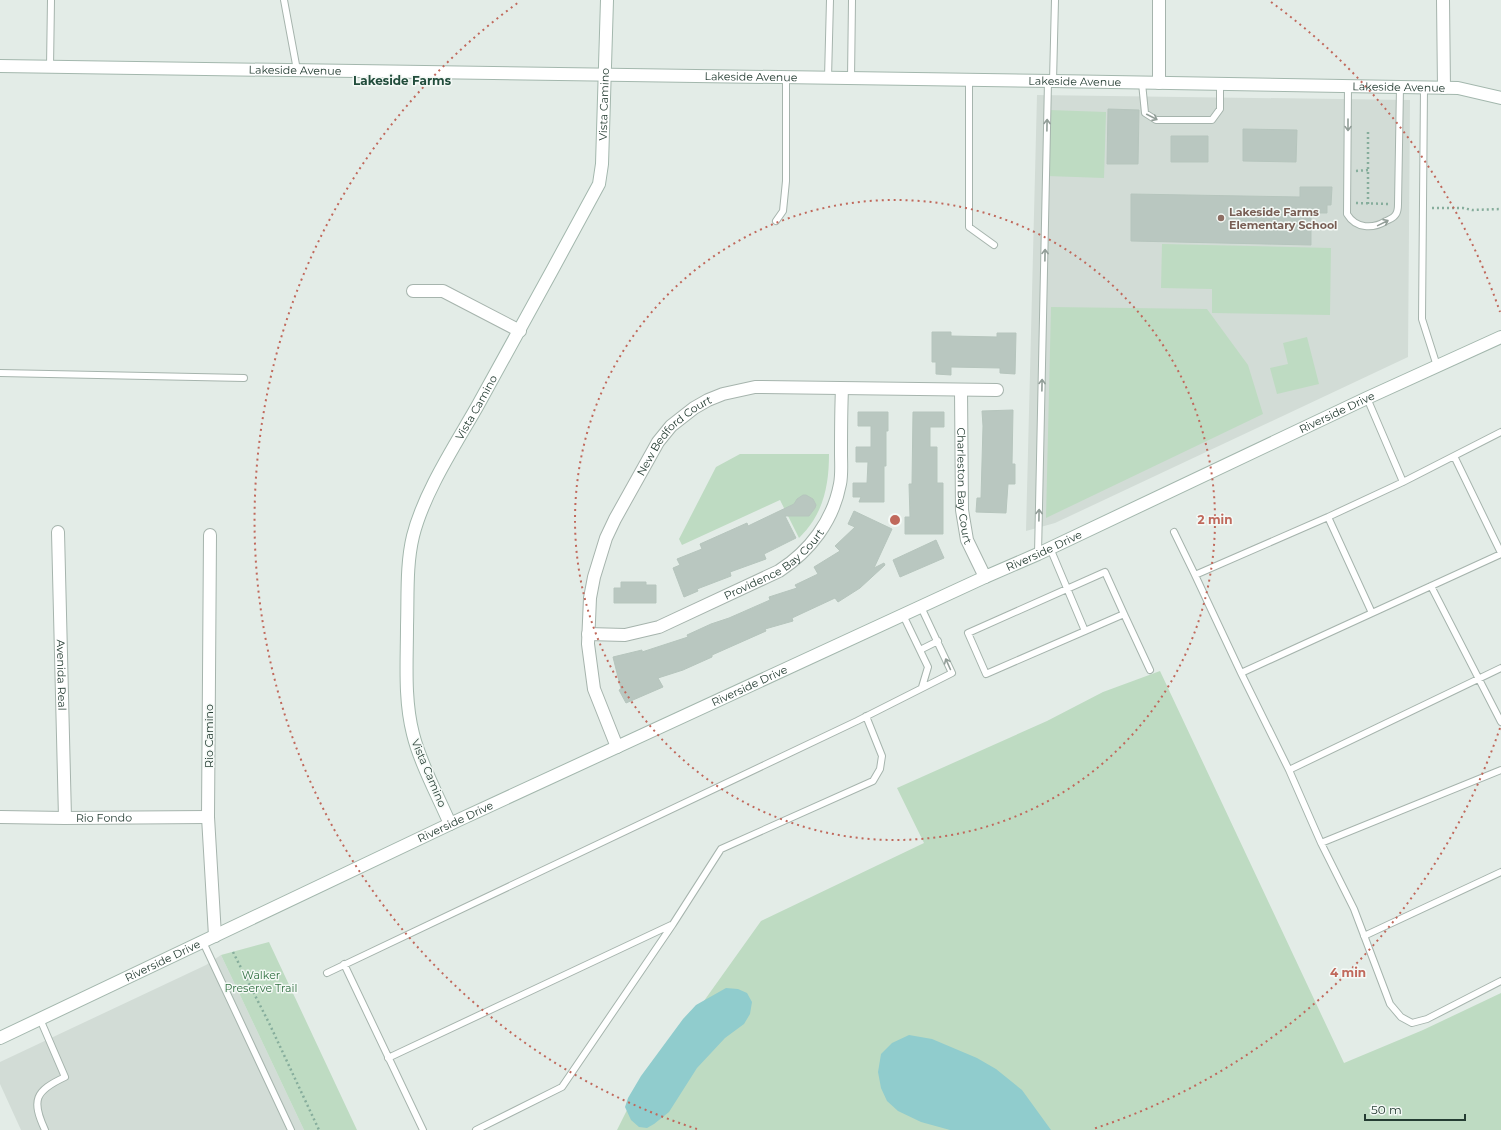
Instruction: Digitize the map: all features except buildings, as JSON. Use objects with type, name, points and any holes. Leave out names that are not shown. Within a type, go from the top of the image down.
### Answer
[{"type":"street","name":"Vista Camino","points":[[450,824],[417,749],[406,693],[408,576],[413,538],[417,522],[430,492],[520,331],[599,184],[602,164],[607,0]]},
{"type":"street","points":[[1159,83],[1160,0]]},
{"type":"street","points":[[1443,0],[1444,88]]},
{"type":"street","name":"Lakeside Avenue","points":[[0,66],[1458,88],[1501,98]]},
{"type":"street","points":[[413,291],[443,291],[520,331]]},
{"type":"street","name":"Riverside Drive","points":[[0,1038],[450,824],[985,577],[1038,554],[1367,398],[1501,337]]},
{"type":"street","name":"New Bedford Court","points":[[617,747],[594,689],[590,666],[588,634],[593,584],[606,538],[615,519],[658,442],[671,426],[694,408],[708,400],[723,394],[755,387],[997,390]]},
{"type":"street","name":"Providence Bay Court","points":[[588,634],[625,635],[659,627],[779,571],[804,551],[817,537],[825,524],[832,511],[839,489],[842,389]]},
{"type":"street","name":"Charleston Bay Court","points":[[961,390],[962,510],[967,540],[985,577]]},
{"type":"street","name":"Avenida Real","points":[[58,532],[65,818]]},
{"type":"street","name":"Rio Camino","points":[[210,536],[208,817],[216,936]]},
{"type":"street","name":"Rio Fondo","points":[[0,816],[65,818],[208,817]]},
{"type":"lane","points":[[50,67],[51,0]]},
{"type":"lane","points":[[284,0],[297,70]]},
{"type":"lane","points":[[828,78],[830,0]]},
{"type":"lane","points":[[852,0],[852,79]]},
{"type":"lane","points":[[1038,554],[1051,81],[1055,0]]},
{"type":"lane","points":[[776,221],[783,211],[786,181],[786,77]]},
{"type":"lane","points":[[969,80],[969,227],[994,245]]},
{"type":"lane","points":[[1142,83],[1145,113],[1156,120],[1212,120],[1220,109],[1220,84]]},
{"type":"lane","points":[[1348,86],[1347,214],[1351,220],[1365,226],[1380,225],[1396,214],[1398,204],[1400,87]]},
{"type":"lane","points":[[1424,88],[1422,319],[1437,366]]},
{"type":"lane","points":[[0,373],[244,378]]},
{"type":"lane","points":[[1367,398],[1403,482]]},
{"type":"lane","points":[[1195,575],[1328,517],[1403,482],[1501,432]]},
{"type":"lane","points":[[1241,673],[1501,554],[1454,456]]},
{"type":"lane","points":[[1328,517],[1372,614]]},
{"type":"lane","points":[[1174,532],[1289,770],[1321,843],[1354,910],[1390,1004],[1401,1017],[1412,1023],[1427,1019],[1501,981]]},
{"type":"lane","points":[[1050,548],[1085,631]]},
{"type":"lane","points":[[1124,614],[986,674],[968,633],[1106,572],[1150,670]]},
{"type":"lane","points":[[1431,586],[1501,722]]},
{"type":"lane","points":[[327,973],[866,716],[952,673],[921,607]]},
{"type":"lane","points":[[903,615],[928,667],[922,687]]},
{"type":"lane","points":[[920,650],[938,641]]},
{"type":"lane","points":[[1289,770],[1501,668]]},
{"type":"lane","points":[[476,1130],[562,1087],[673,924],[721,849],[873,781],[880,769],[882,756],[866,716]]},
{"type":"lane","points":[[1321,843],[1501,770]]},
{"type":"lane","points":[[1364,936],[1501,872]]},
{"type":"lane","points":[[388,1058],[673,924]]},
{"type":"lane","points":[[203,942],[291,1130]]},
{"type":"lane","points":[[344,964],[423,1130]]},
{"type":"lane","points":[[40,1019],[65,1077],[47,1086],[40,1095],[37,1111],[45,1130]]},
{"type":"path","points":[[1368,130],[1368,204]]},
{"type":"path","points":[[233,952],[270,1025],[319,1130]]},
{"type":"shaded area","name":"Lakeside Farms Elementary School","points":[[1037,95],[1410,100],[1408,357],[1055,523],[1026,531]]},
{"type":"shaded area","points":[[221,955],[304,1130],[21,1130],[0,1084],[0,1062],[206,965]]},
{"type":"green space","points":[[1049,110],[1106,112],[1104,178],[1047,176]]},
{"type":"green space","points":[[1162,244],[1331,248],[1330,315],[1212,313],[1212,289],[1161,288]]},
{"type":"green space","points":[[1051,307],[1207,309],[1248,365],[1263,414],[1046,518]]},
{"type":"green space","points":[[1307,337],[1319,384],[1277,394],[1270,368],[1288,364],[1283,343]]},
{"type":"green space","points":[[740,454],[829,454],[826,489],[821,505],[813,521],[799,538],[780,500],[682,545],[679,539],[716,467]]},
{"type":"green space","points":[[1160,671],[1344,1063],[1423,1030],[1501,993],[1501,1130],[617,1130],[629,1106],[761,921],[924,843],[897,788],[1047,721],[1103,692]]},
{"type":"green space","name":"Walker Preserve Trail","points":[[269,942],[357,1130],[304,1130],[221,955]]},
{"type":"water","points":[[726,988],[738,989],[747,993],[752,1002],[750,1014],[744,1024],[725,1038],[697,1068],[669,1112],[647,1128],[639,1127],[631,1120],[625,1107],[628,1098],[641,1076],[683,1019],[696,1005]]},
{"type":"water","points":[[909,1035],[932,1039],[977,1058],[996,1069],[1022,1090],[1051,1130],[950,1130],[921,1122],[898,1111],[887,1101],[881,1088],[878,1072],[881,1054],[892,1043]]},
{"type":"place","name":"Lakeside Farms Elementary School","points":[[1221,218]]},
{"type":"district","name":"Lakeside Farms","points":[[402,81]]}]
